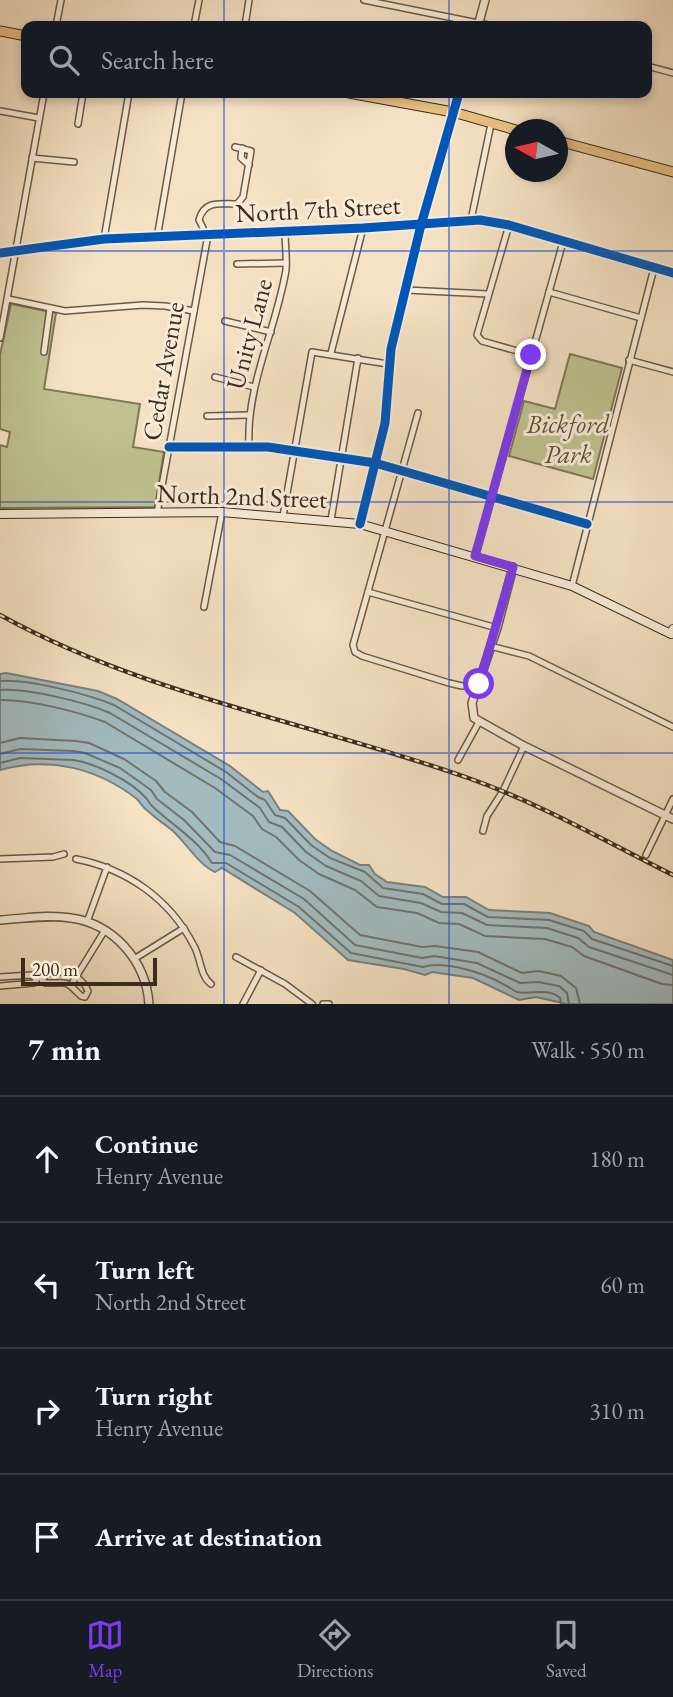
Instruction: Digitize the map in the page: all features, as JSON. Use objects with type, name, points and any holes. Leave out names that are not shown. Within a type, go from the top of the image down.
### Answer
[{"type":"main road","points":[[0,31],[21,35]]},
{"type":"main road","points":[[376,98],[453,112],[505,127]]},
{"type":"main road","points":[[568,144],[673,172]]},
{"type":"main road","name":"North 2nd Street","points":[[0,514],[222,512],[360,524],[572,586],[672,632]]},
{"type":"street","points":[[57,21],[61,0]]},
{"type":"street","points":[[195,21],[199,0]]},
{"type":"street","points":[[246,21],[250,0]]},
{"type":"street","points":[[364,0],[464,21]]},
{"type":"street","points":[[479,21],[485,0]]},
{"type":"street","points":[[652,67],[673,73]]},
{"type":"street","points":[[0,338],[43,98]]},
{"type":"street","points":[[78,124],[82,98]]},
{"type":"street","points":[[104,239],[128,98]]},
{"type":"street","points":[[157,238],[181,98]]},
{"type":"street","points":[[360,524],[385,424],[388,364],[421,225],[457,98]]},
{"type":"street","points":[[0,111],[40,118]]},
{"type":"street","points":[[471,220],[491,124]]},
{"type":"street","name":"Cedar Avenue","points":[[157,513],[194,311],[205,233],[205,215],[202,212],[210,204],[240,203],[251,151],[239,148]]},
{"type":"street","points":[[32,158],[74,163]]},
{"type":"street","name":"North 7th Street","points":[[0,254],[104,239],[363,229],[471,220],[509,225],[673,273]]},
{"type":"street","points":[[509,225],[477,335],[482,341],[531,355]]},
{"type":"street","points":[[331,354],[363,229]]},
{"type":"street","name":"Unity Lane","points":[[249,446],[249,415],[254,387],[271,332],[286,263],[285,231]]},
{"type":"street","points":[[475,556],[562,242]]},
{"type":"street","points":[[237,264],[286,263]]},
{"type":"street","points":[[572,586],[654,268]]},
{"type":"street","points":[[406,290],[488,294]]},
{"type":"street","points":[[549,292],[641,318]]},
{"type":"street","points":[[8,299],[50,308],[82,311],[165,306],[194,311]]},
{"type":"street","points":[[44,352],[50,308]]},
{"type":"street","points":[[225,321],[271,332]]},
{"type":"street","points":[[283,516],[312,352],[388,364]]},
{"type":"street","points":[[331,520],[358,358]]},
{"type":"street","points":[[629,360],[673,372]]},
{"type":"street","points":[[215,376],[254,387]]},
{"type":"street","points":[[418,413],[354,645],[355,652],[449,683],[479,684]]},
{"type":"street","points":[[207,415],[249,415]]},
{"type":"street","points":[[169,447],[249,446],[375,463],[587,524]]},
{"type":"street","points":[[204,607],[222,512]]},
{"type":"street","points":[[513,567],[472,709],[479,722],[673,819]]},
{"type":"street","points":[[368,593],[497,628]]},
{"type":"street","points":[[490,646],[529,656],[673,727]]},
{"type":"street","points":[[458,760],[479,722]]},
{"type":"street","points":[[483,831],[487,816],[524,746]]},
{"type":"street","points":[[646,855],[673,799]]},
{"type":"street","points":[[0,859],[53,857],[64,854]]},
{"type":"street","points":[[76,859],[107,867],[147,889],[172,912],[196,948],[206,980],[211,984]]},
{"type":"street","points":[[87,922],[107,867]]},
{"type":"street","points":[[0,920],[69,918],[105,930],[118,940],[134,959],[144,978],[148,1001]]},
{"type":"street","points":[[134,959],[184,928]]},
{"type":"street","points":[[71,985],[105,930]]},
{"type":"street","points":[[236,957],[286,985],[312,1004]]},
{"type":"street","points":[[243,1004],[261,970]]},
{"type":"street","points":[[62,972],[77,976],[85,985],[88,994],[81,996],[71,985],[65,982],[45,983],[43,976],[62,972]]},
{"type":"street","points":[[0,977],[32,975],[37,979],[33,983],[0,986]]},
{"type":"street","points":[[323,1004],[329,1004]]},
{"type":"green space","points":[[11,304],[56,313],[44,389],[140,404],[133,447],[164,452],[155,507],[0,508],[0,445],[7,447],[10,432],[0,429],[0,355]]},
{"type":"green space","name":"Bickford Park","points":[[570,354],[622,368],[593,479],[509,456],[524,401],[555,409]]},
{"type":"water","points":[[0,674],[98,691],[117,699],[230,766],[263,792],[268,791],[280,810],[288,811],[315,839],[360,865],[369,865],[375,874],[387,882],[425,887],[443,897],[466,897],[489,910],[550,913],[673,960],[673,1004],[567,1004],[536,997],[519,1000],[473,978],[432,972],[425,975],[348,960],[295,913],[222,868],[215,872],[209,869],[173,831],[146,810],[137,799],[106,779],[54,765],[36,764],[0,770]]},
{"type":"railway","points":[[0,615],[56,643],[172,688],[412,759],[497,789],[673,875]]},
{"type":"cycle path","points":[[360,524],[385,423],[391,349],[421,225],[458,98]]},
{"type":"cycle path","points":[[0,253],[104,239],[480,220],[509,225],[673,273]]},
{"type":"cycle path","points":[[169,447],[268,447],[375,463],[587,524]]},
{"type":"route","points":[[479,684],[513,567],[475,556],[531,355]]}]
